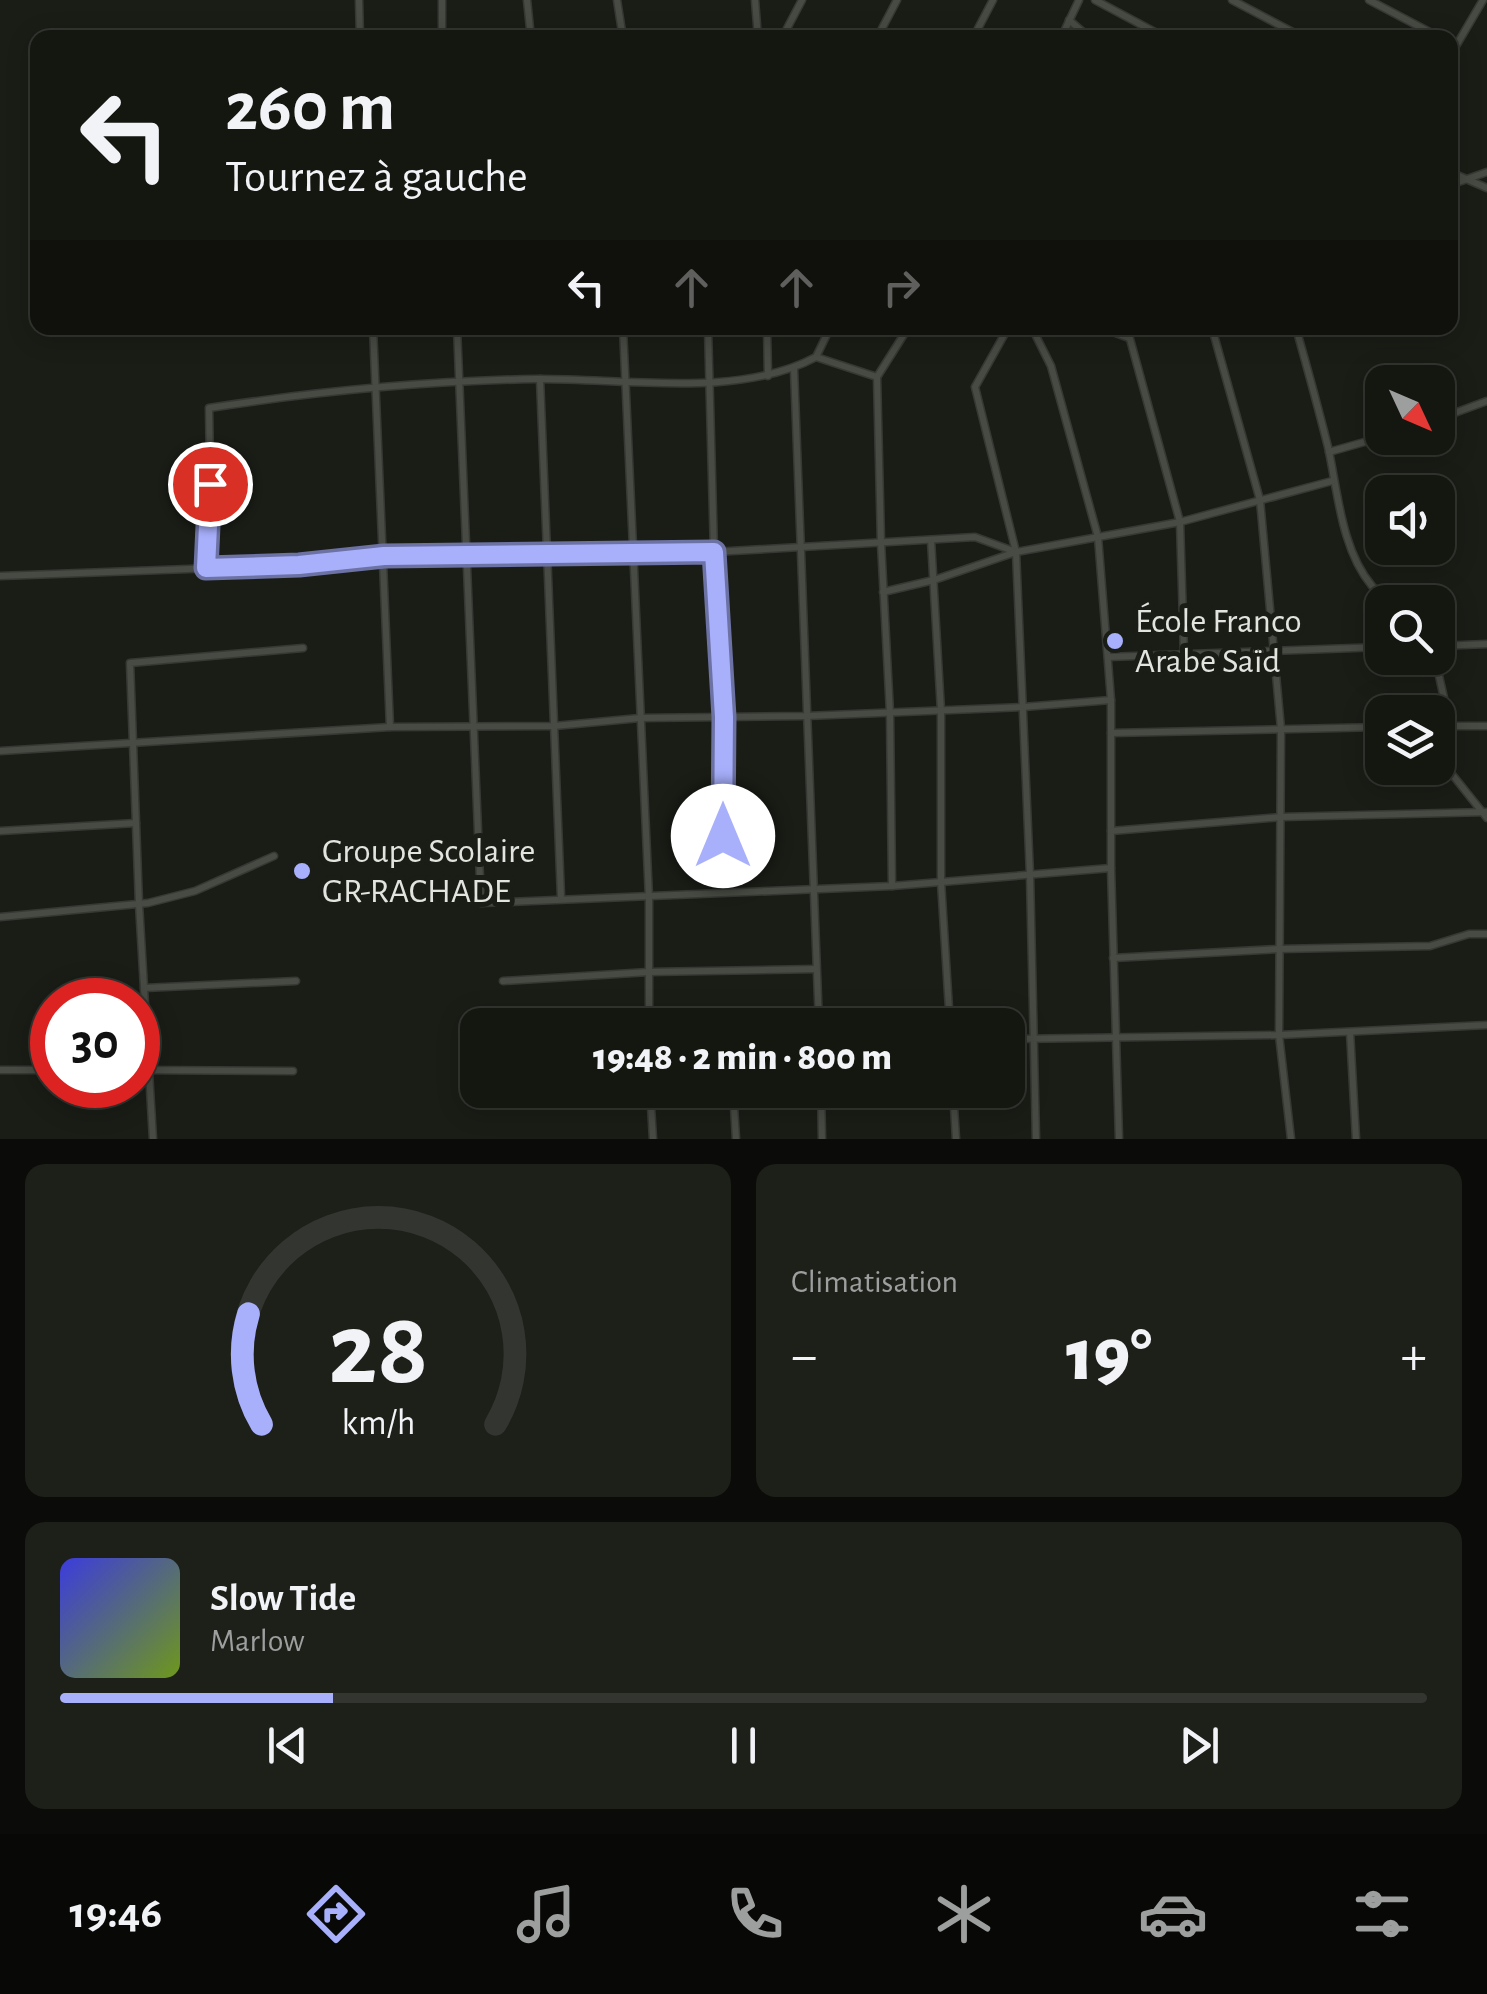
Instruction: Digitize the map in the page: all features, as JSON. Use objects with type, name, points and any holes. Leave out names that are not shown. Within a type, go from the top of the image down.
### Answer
[{"type":"street","points":[[359,0],[360,30]]},
{"type":"street","points":[[442,0],[442,30]]},
{"type":"street","points":[[528,0],[530,30]]},
{"type":"street","points":[[616,0],[622,30]]},
{"type":"street","points":[[755,0],[757,30]]},
{"type":"street","points":[[786,30],[802,0]]},
{"type":"street","points":[[881,30],[897,0]]},
{"type":"street","points":[[978,30],[993,0]]},
{"type":"street","points":[[1064,30],[1079,0]]},
{"type":"street","points":[[1095,0],[1150,30]]},
{"type":"street","points":[[1232,0],[1289,30]]},
{"type":"street","points":[[1370,0],[1425,30]]},
{"type":"street","points":[[1458,43],[1483,0]]},
{"type":"street","points":[[1069,20],[1081,30]]},
{"type":"street","points":[[1458,182],[1487,172]]},
{"type":"street","points":[[1458,176],[1487,188]]},
{"type":"street","points":[[373,335],[390,727]]},
{"type":"street","points":[[457,335],[481,902],[892,886],[1111,868]]},
{"type":"street","points":[[623,335],[650,898],[648,1008]]},
{"type":"street","points":[[708,335],[714,552],[724,717],[723,836]]},
{"type":"street","points":[[767,335],[768,376]]},
{"type":"street","points":[[206,568],[210,522],[208,408],[375,385],[768,376],[816,358],[827,335]]},
{"type":"street","points":[[892,886],[890,713],[877,377],[904,335]]},
{"type":"street","points":[[1004,335],[975,387],[1016,552],[1030,874],[1036,1139]]},
{"type":"street","points":[[1036,335],[1051,366],[1098,537],[1111,700],[1111,868],[1120,1139]]},
{"type":"street","points":[[1120,335],[1130,339]]},
{"type":"street","points":[[1129,335],[1180,522],[1184,654]]},
{"type":"street","points":[[1214,335],[1260,500],[1275,651],[1282,817],[1279,1035],[1291,1139]]},
{"type":"street","points":[[1298,335],[1329,452],[1332,482],[1359,564],[1372,585]]},
{"type":"street","points":[[816,358],[877,377]]},
{"type":"street","points":[[794,369],[818,1008]]},
{"type":"street","points":[[540,379],[561,898]]},
{"type":"street","points":[[1455,413],[1487,401]]},
{"type":"street","points":[[1329,452],[1365,442]]},
{"type":"street","points":[[883,592],[934,580],[1016,552],[1180,522],[1332,482]]},
{"type":"street","points":[[0,576],[299,565],[384,556],[714,552],[974,537],[1016,552]]},
{"type":"street","points":[[931,540],[941,711],[942,882],[949,1008]]},
{"type":"street","points":[[1455,645],[1487,644]]},
{"type":"street","points":[[143,978],[130,663],[303,648]]},
{"type":"street","points":[[1108,657],[1365,648]]},
{"type":"street","points":[[0,751],[390,727],[554,726],[640,718],[890,713],[1111,700]]},
{"type":"street","points":[[1455,726],[1487,726]]},
{"type":"street","points":[[1111,733],[1365,727]]},
{"type":"street","points":[[1455,777],[1485,814]]},
{"type":"street","points":[[1111,831],[1282,817],[1485,814]]},
{"type":"street","points":[[0,831],[136,823]]},
{"type":"street","points":[[0,917],[139,904],[195,891],[274,856]]},
{"type":"street","points":[[1113,958],[1279,948],[1430,946],[1469,934],[1487,934]]},
{"type":"street","points":[[503,981],[649,972],[816,969]]},
{"type":"street","points":[[160,987],[296,981]]},
{"type":"street","points":[[1025,1038],[1279,1035],[1487,1025]]},
{"type":"street","points":[[1350,1032],[1356,1139]]},
{"type":"street","points":[[0,1070],[30,1070]]},
{"type":"street","points":[[160,1070],[293,1072]]},
{"type":"street","points":[[152,1108],[154,1139]]},
{"type":"street","points":[[651,1108],[653,1139]]},
{"type":"street","points":[[734,1108],[736,1139]]},
{"type":"street","points":[[821,1108],[822,1139]]},
{"type":"street","points":[[955,1108],[956,1139]]},
{"type":"place","name":"École Franco Arabe Saïd","points":[[1115,641]]},
{"type":"place","name":"Groupe Scolaire GR-RACHADE","points":[[302,871]]},
{"type":"route","points":[[210,484],[206,568],[299,565],[384,556],[714,552],[724,717],[723,836]]}]
